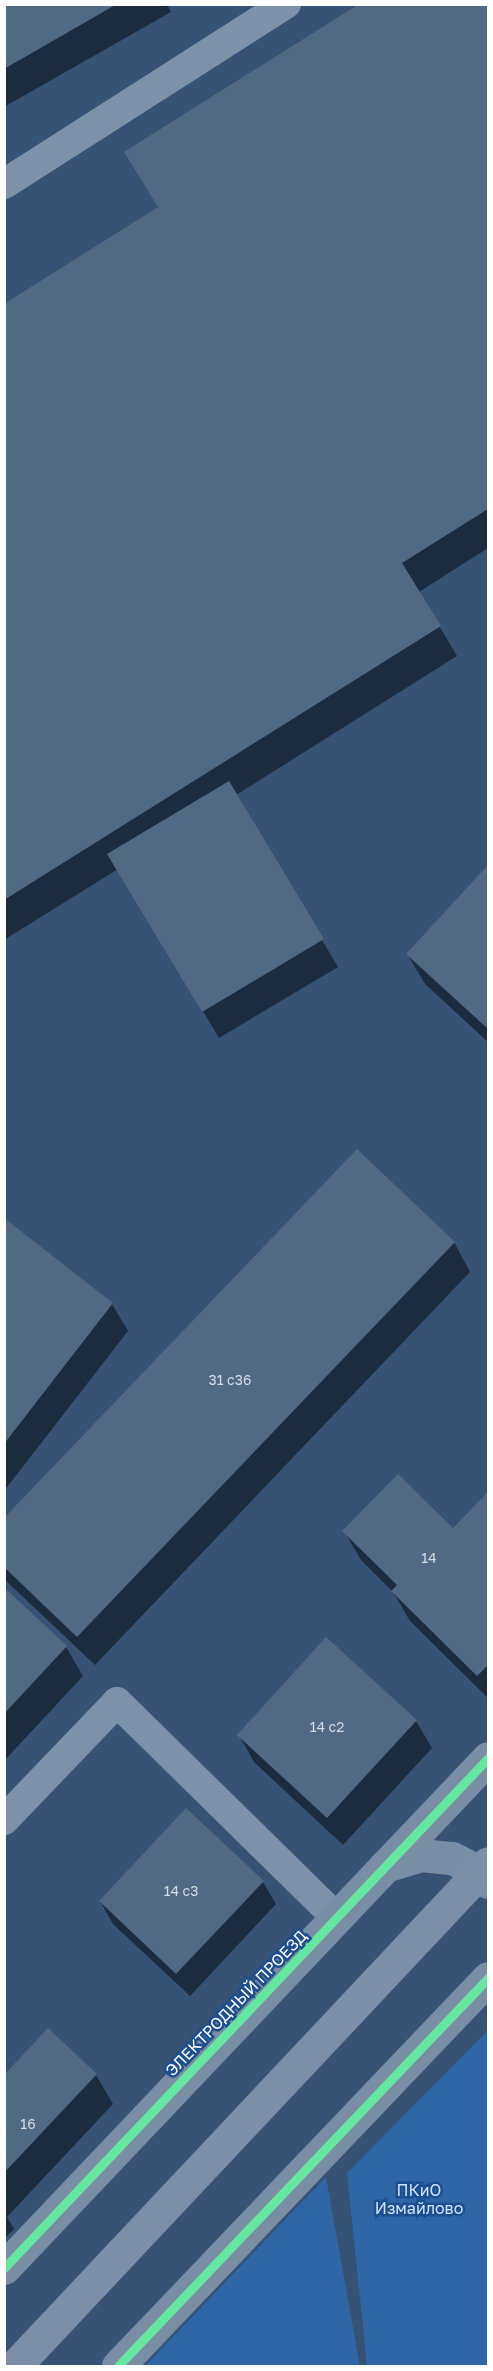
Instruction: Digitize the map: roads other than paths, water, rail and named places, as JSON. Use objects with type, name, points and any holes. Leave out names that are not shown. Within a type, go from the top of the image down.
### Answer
[{"type":"main road","points":[[15,2367],[489,1863]]},
{"type":"street","name":"ЭЛЕКТРОДНЫЙ ПРОЕЗД","points":[[4,2268],[489,1758]]},
{"type":"street","points":[[385,1866],[421,1855],[452,1858],[482,1872],[489,1882]]},
{"type":"street","points":[[118,2367],[489,1978]]},
{"type":"lane","points":[[4,184],[286,4]]},
{"type":"lane","points":[[4,1820],[117,1702],[337,1918]]},
{"type":"park label","name":"ПКиО Измайлово","points":[[419,2199]]}]
